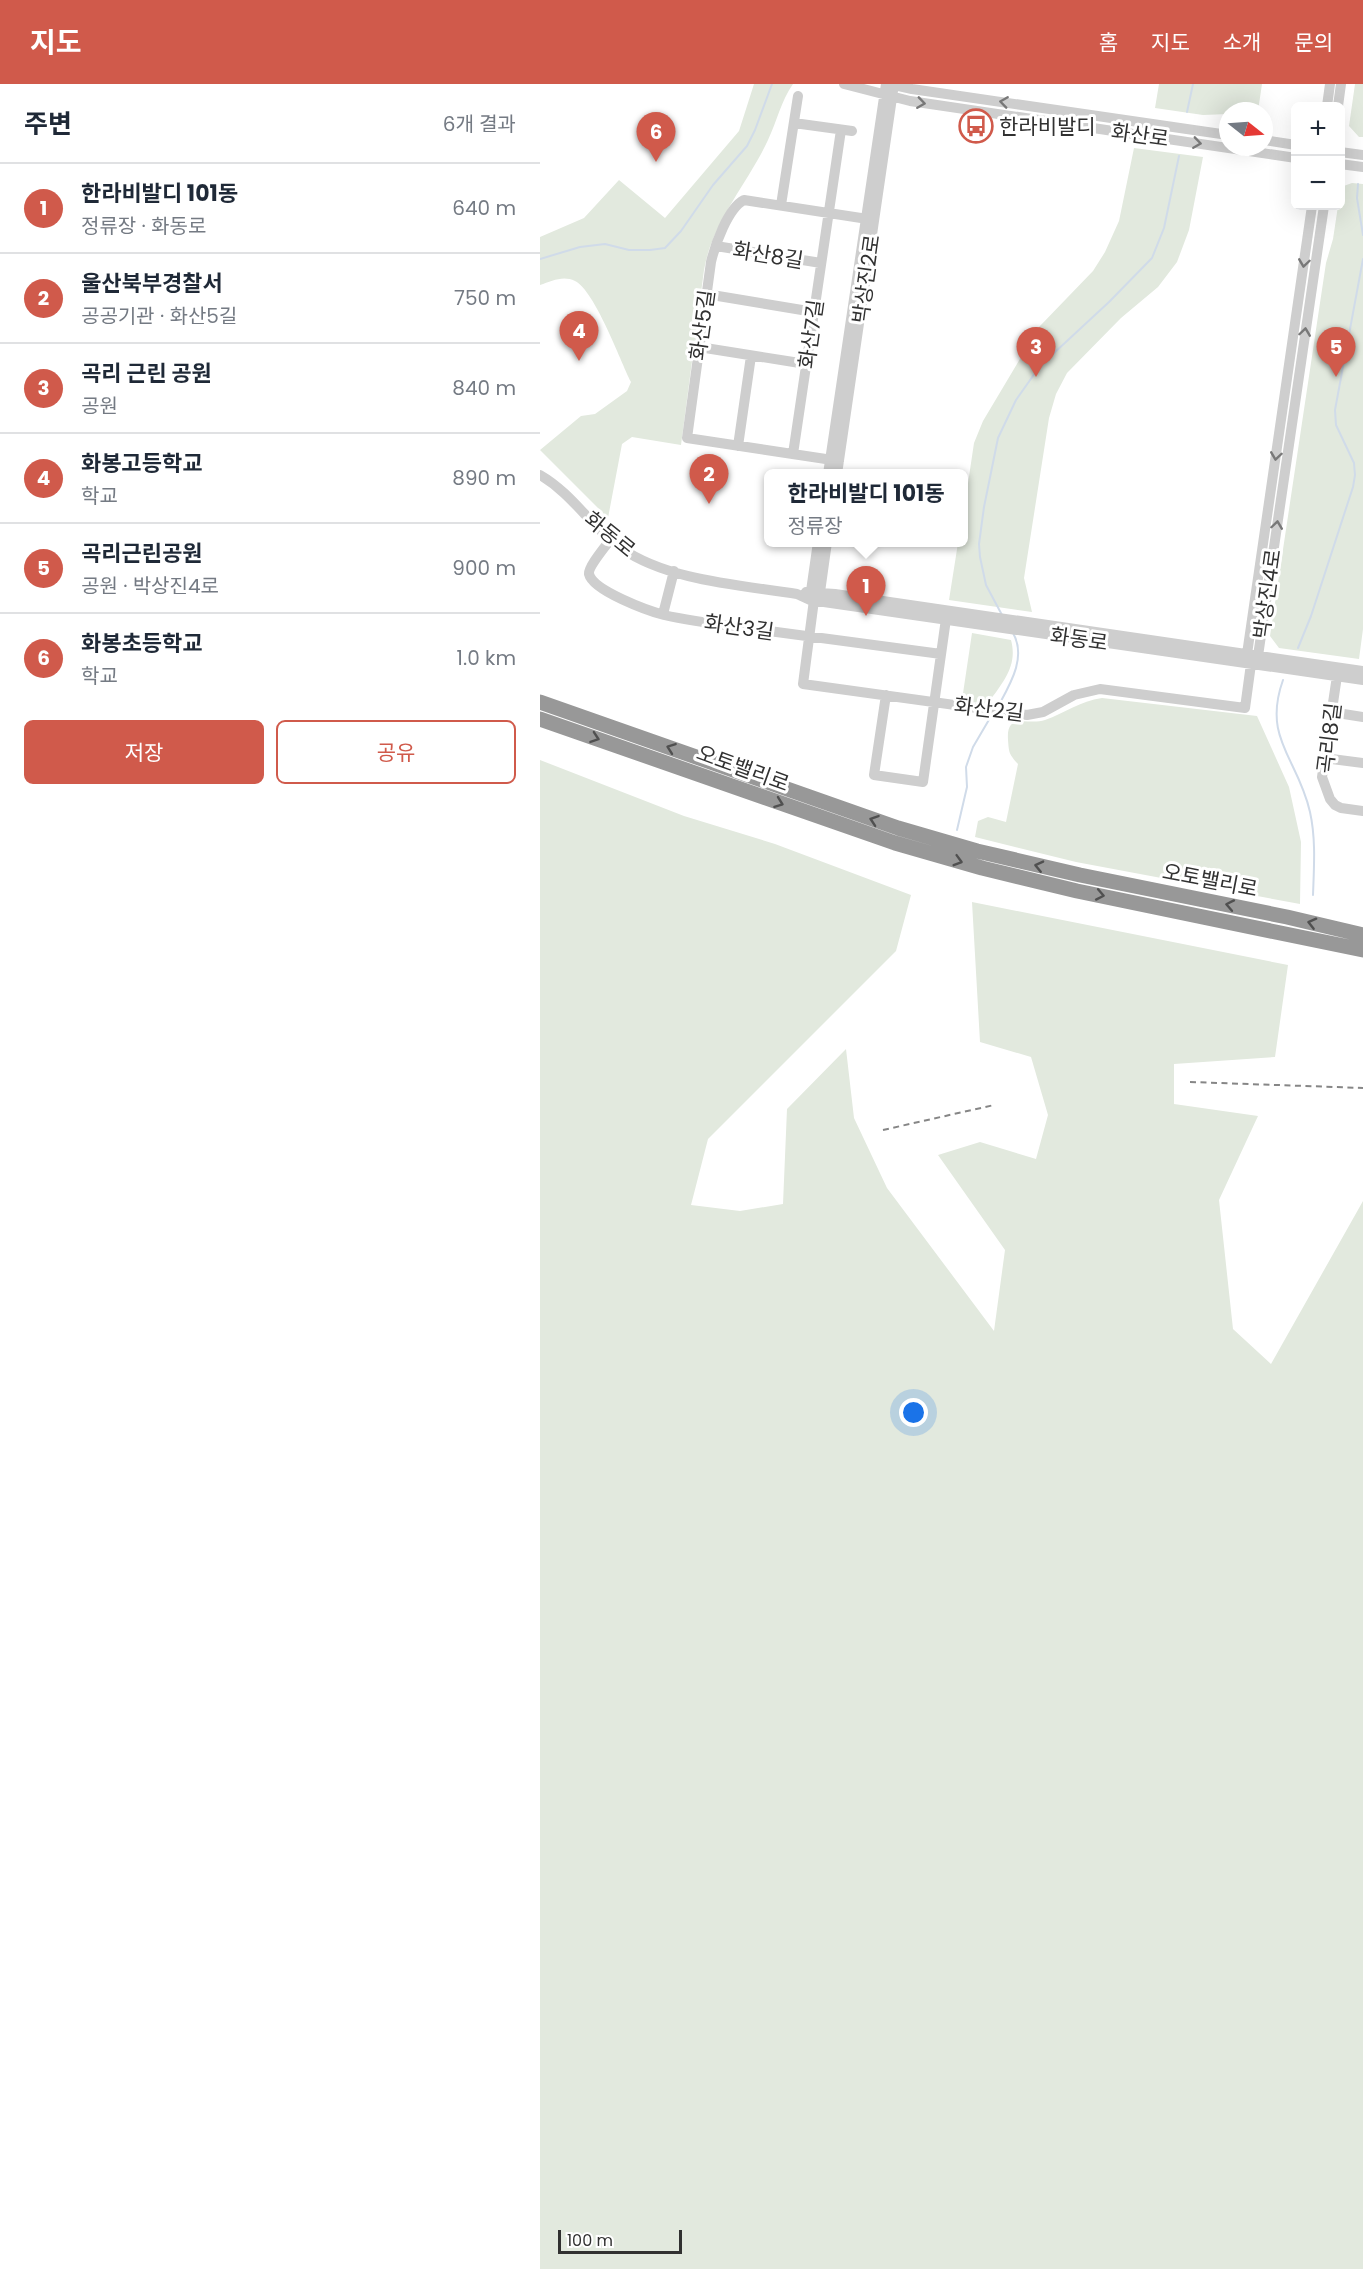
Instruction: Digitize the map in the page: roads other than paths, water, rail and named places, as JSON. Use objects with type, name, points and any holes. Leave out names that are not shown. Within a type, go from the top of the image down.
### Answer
[{"type":"highway","name":"오토밸리로","points":[[540,702],[887,825],[930,838],[1334,936],[1363,950]]},
{"type":"highway","name":"오토밸리로","points":[[540,719],[933,855],[1077,891],[1286,925]]},
{"type":"highway","name":"오토밸리로","points":[[1334,936],[1363,935]]},
{"type":"street","name":"화산로","points":[[844,84],[890,88],[1219,134]]},
{"type":"street","points":[[1328,102],[1330,84]]},
{"type":"street","points":[[1339,102],[1341,84]]},
{"type":"street","name":"화산로","points":[[890,88],[1291,157]]},
{"type":"street","name":"박상진2로","points":[[836,469],[835,461],[890,88]]},
{"type":"street","points":[[781,206],[798,96]]},
{"type":"street","points":[[794,123],[852,131]]},
{"type":"street","name":"화산7길","points":[[793,454],[841,130]]},
{"type":"street","points":[[1273,141],[1291,144]]},
{"type":"street","points":[[1345,153],[1363,155]]},
{"type":"street","points":[[1345,165],[1363,168]]},
{"type":"street","name":"화산5길","points":[[835,461],[687,438],[706,294],[716,246],[741,201],[748,200],[870,220]]},
{"type":"street","name":"박상진4로","points":[[1252,658],[1311,210]]},
{"type":"street","name":"박상진4로","points":[[1252,658],[1323,210]]},
{"type":"street","name":"화산8길","points":[[716,246],[821,263]]},
{"type":"street","points":[[706,294],[814,312]]},
{"type":"street","points":[[699,347],[806,364]]},
{"type":"street","points":[[738,446],[752,356]]},
{"type":"street","name":"박상진2로","points":[[831,469],[835,461]]},
{"type":"street","name":"화동로","points":[[540,476],[561,489],[610,540],[624,550],[644,560],[698,578],[1014,625],[1363,671]]},
{"type":"street","name":"화산3길","points":[[610,540],[590,569],[589,575],[593,581],[625,600],[663,614],[942,654]]},
{"type":"street","points":[[815,594],[818,547]]},
{"type":"street","points":[[815,594],[826,547]]},
{"type":"street","points":[[663,614],[674,571]]},
{"type":"street","name":"화동로","points":[[815,594],[946,619],[997,622]]},
{"type":"street","name":"화산2길","points":[[815,594],[803,684],[1027,715],[1043,712],[1074,695],[1100,689],[1245,708],[1252,658]]},
{"type":"street","points":[[886,695],[874,775],[923,782],[946,619]]},
{"type":"street","name":"화동로","points":[[1252,658],[1363,680]]},
{"type":"street","name":"곡리8길","points":[[1337,676],[1322,777],[1332,802],[1341,808],[1363,811]]},
{"type":"street","points":[[1331,712],[1363,717]]},
{"type":"street","points":[[1324,758],[1363,763]]},
{"type":"waterway","points":[[540,259],[580,247],[605,244],[629,250],[665,248],[681,231],[713,185],[747,146],[772,84]]},
{"type":"waterway","points":[[1187,112],[1193,84]]},
{"type":"waterway","points":[[1002,615],[986,585],[979,544],[998,438],[1016,400],[1040,366],[1109,302],[1152,258],[1164,228],[1179,156]]},
{"type":"waterway","points":[[1358,184],[1357,198],[1363,235]]},
{"type":"waterway","points":[[1298,648],[1311,616],[1353,487],[1354,463],[1336,425],[1335,410],[1363,259]]},
{"type":"waterway","points":[[1000,703],[1013,677],[1018,659],[1017,642],[1013,633]]},
{"type":"waterway","points":[[1283,680],[1278,700],[1279,733],[1305,793],[1310,812],[1314,843],[1313,895]]},
{"type":"waterway","points":[[957,830],[967,787],[966,767],[973,747],[990,718]]},
{"type":"railway","points":[[1190,1082],[1363,1088]]},
{"type":"railway","points":[[883,1130],[994,1105]]},
{"type":"place","name":"한라비발디","points":[[976,126]]},
{"type":"place","name":"화봉초등학교","points":[[656,162]]},
{"type":"place","name":"화봉고등학교","points":[[579,361]]},
{"type":"place","name":"곡리 근린 공원","points":[[1036,377]]},
{"type":"place","name":"곡리근린공원","points":[[1336,377]]},
{"type":"place","name":"울산북부경찰서","points":[[709,504]]},
{"type":"place","name":"한라비발디 101동","points":[[866,616]]}]
